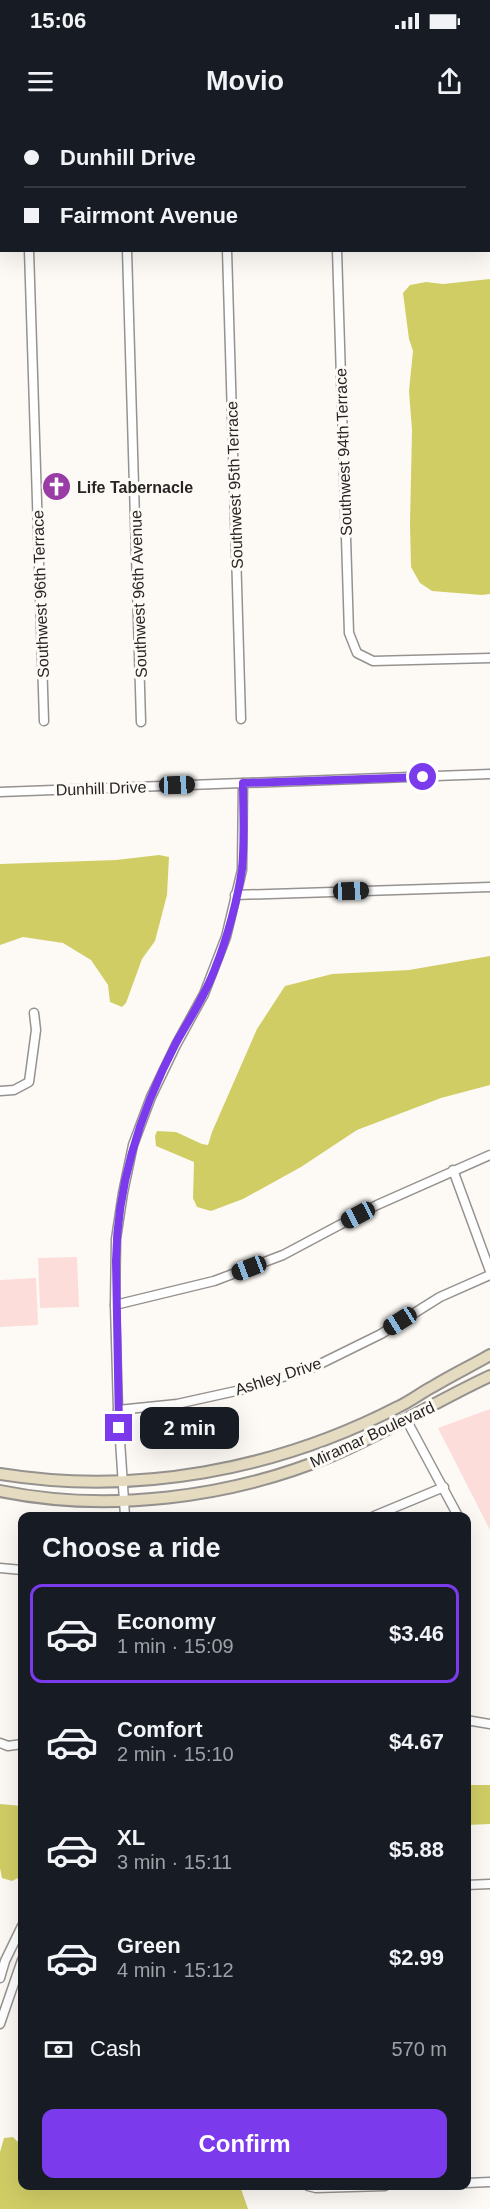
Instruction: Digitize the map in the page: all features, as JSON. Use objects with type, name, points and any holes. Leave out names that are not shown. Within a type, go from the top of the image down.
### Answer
[{"type":"street","name":"Southwest 96th Terrace","points":[[29,252],[44,721]]},
{"type":"street","name":"Southwest 96th Avenue","points":[[128,252],[141,722]]},
{"type":"street","name":"Southwest 95th Terrace","points":[[227,252],[241,719]]},
{"type":"street","name":"Southwest 94th Terrace","points":[[338,252],[349,633],[357,653],[373,661],[490,658]]},
{"type":"street","name":"Dunhill Drive","points":[[0,792],[490,774]]},
{"type":"street","points":[[124,1512],[118,1410],[116,1239],[133,1145],[156,1086],[216,967],[226,937],[242,870],[243,783]]},
{"type":"street","points":[[236,895],[490,887]]},
{"type":"street","points":[[0,1090],[14,1090],[29,1082],[36,1030],[34,1013]]},
{"type":"street","points":[[115,1305],[214,1281],[273,1259],[377,1205],[490,1155]]},
{"type":"street","points":[[453,1170],[490,1273]]},
{"type":"street","name":"Ashley Drive","points":[[118,1410],[177,1404],[245,1389],[314,1367],[381,1334],[440,1297],[490,1273]]},
{"type":"street","name":"Miramar Boulevard","points":[[0,1474],[68,1482],[122,1481],[193,1475],[288,1453],[334,1436],[399,1406],[490,1355]]},
{"type":"street","name":"Miramar Boulevard","points":[[0,1491],[62,1500],[123,1500],[180,1495],[237,1485],[296,1469],[330,1456],[407,1420],[490,1376]]},
{"type":"street","points":[[407,1420],[456,1512]]},
{"type":"street","points":[[384,1512],[444,1487]]},
{"type":"street","points":[[0,1568],[18,1570]]},
{"type":"street","points":[[471,1721],[490,1724]]},
{"type":"street","points":[[0,1743],[8,1746],[18,1745]]},
{"type":"street","points":[[471,1885],[490,1884]]},
{"type":"street","points":[[0,1978],[5,1961],[18,1934]]},
{"type":"street","points":[[0,2024],[18,1972]]},
{"type":"street","points":[[471,2182],[490,2182]]},
{"type":"shaded area","points":[[490,279],[490,594],[432,591],[420,583],[411,567],[412,430],[409,391],[413,351],[409,339],[403,293],[410,285],[426,282],[443,284]]},
{"type":"shaded area","points":[[159,855],[169,857],[167,895],[155,941],[142,959],[126,1003],[122,1007],[110,1002],[108,985],[91,960],[63,943],[23,937],[0,945],[0,864],[116,860]]},
{"type":"shaded area","points":[[490,956],[490,1085],[441,1098],[357,1130],[301,1167],[243,1199],[211,1211],[197,1207],[193,1198],[194,1162],[156,1146],[155,1136],[157,1131],[176,1132],[208,1145],[257,1029],[285,986],[332,974],[409,970]]},
{"type":"shaded area","points":[[77,1257],[79,1307],[40,1308],[38,1258]]},
{"type":"shaded area","points":[[36,1278],[38,1325],[0,1327],[0,1280]]},
{"type":"shaded area","points":[[490,1409],[490,1530],[438,1428]]},
{"type":"shaded area","points":[[471,1785],[490,1785],[490,1824],[471,1825]]},
{"type":"shaded area","points":[[0,1804],[18,1806],[18,1878],[12,1881],[2,1878]]},
{"type":"shaded area","points":[[13,2137],[18,2142],[18,2190],[241,2190],[248,2209],[0,2209],[0,2152],[4,2138]]},
{"type":"place","name":"Life Tabernacle","points":[[56,487]]},
{"type":"route","points":[[119,1428],[115,1305],[116,1239],[123,1193],[133,1145],[151,1097],[204,994],[226,937],[242,870],[243,783],[423,777]]}]
